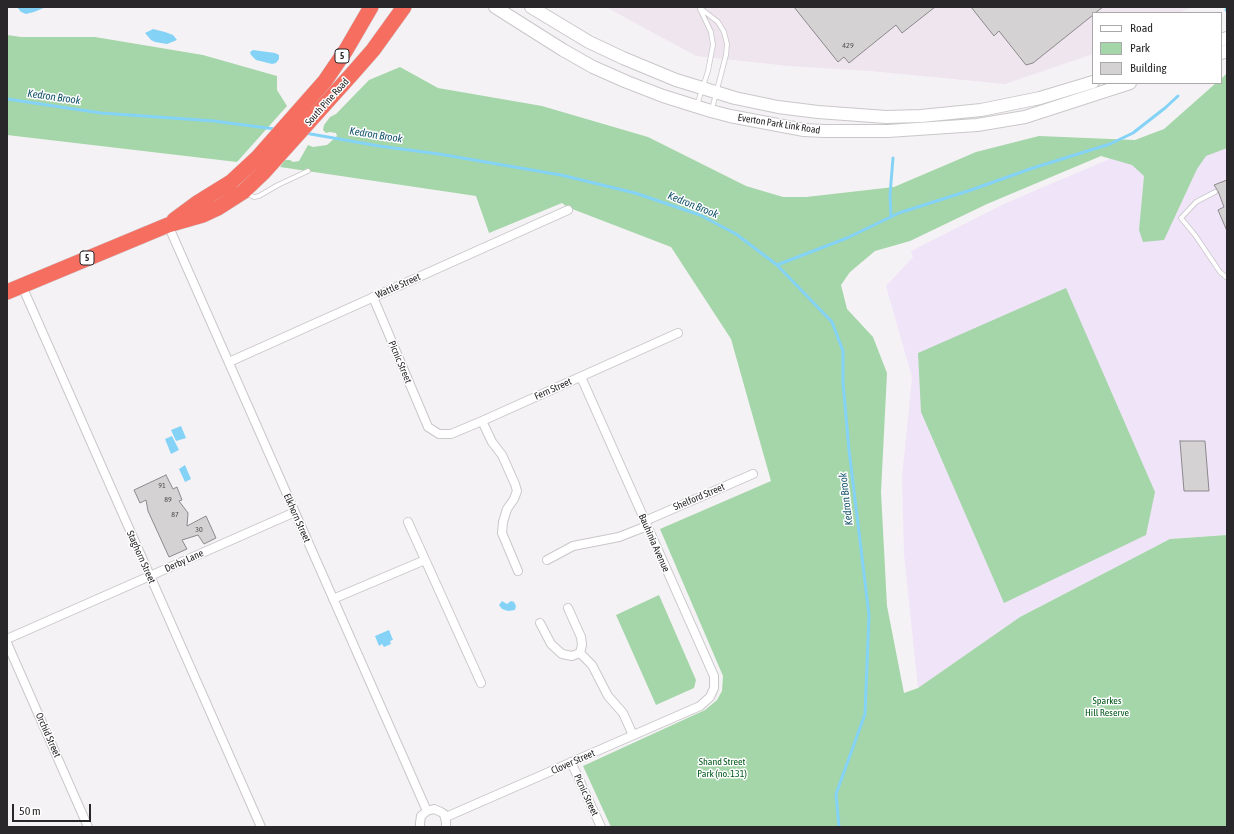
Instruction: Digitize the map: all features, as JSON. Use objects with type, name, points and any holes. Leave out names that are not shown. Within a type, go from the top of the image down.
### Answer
[{"type":"highway","name":"South Pine Road","points":[[7,292],[168,225],[203,216],[218,208],[237,187],[258,157],[324,81],[346,50],[371,7]]},
{"type":"highway","name":"South Pine Road","points":[[237,187],[274,161],[373,50],[404,7]]},
{"type":"main road","name":"Everton Park Link Road","points":[[495,7],[563,50],[593,66],[649,90],[697,107],[730,116],[804,130],[914,130],[977,125],[1025,117],[1127,84]]},
{"type":"main road","name":"Everton Park Link Road","points":[[531,7],[589,42],[670,78],[716,92],[778,107],[818,112],[886,117],[921,116],[981,110],[1040,98],[1092,82]]},
{"type":"street","name":"Wattle Street","points":[[229,362],[568,210]]},
{"type":"street","name":"Elkhorn Street","points":[[168,225],[427,810]]},
{"type":"street","name":"Staghorn Street","points":[[22,286],[261,827]]},
{"type":"street","name":"Picnic Street","points":[[373,297],[428,427]]},
{"type":"street","name":"Fern Street","points":[[428,427],[439,434],[451,434],[678,333]]},
{"type":"street","name":"Bauhinia Avenue","points":[[581,377],[714,676],[714,688],[710,697],[700,706]]},
{"type":"street","points":[[482,421],[492,442],[502,455],[517,491],[514,499],[507,509],[503,522],[502,533],[518,571]]},
{"type":"street","name":"Shelford Street","points":[[547,560],[573,546],[619,537],[753,474]]},
{"type":"street","name":"Derby Lane","points":[[7,639],[295,512]]},
{"type":"street","points":[[408,522],[481,683]]},
{"type":"street","points":[[333,599],[425,560]]},
{"type":"street","points":[[568,608],[581,637],[582,645],[580,653]]},
{"type":"street","points":[[540,623],[551,644],[562,654],[572,656],[580,653]]},
{"type":"street","name":"Orchid Street","points":[[7,643],[88,827]]},
{"type":"street","points":[[580,653],[592,665],[608,696],[623,713],[633,735]]},
{"type":"street","name":"Clover Street","points":[[446,818],[700,706]]},
{"type":"street","name":"Picnic Street","points":[[571,762],[601,827]]},
{"type":"street","points":[[420,827],[421,816],[430,809],[441,812],[446,818],[446,827]]},
{"type":"lane","points":[[697,107],[708,71],[713,45],[711,32],[699,8]]},
{"type":"lane","points":[[699,8],[718,22],[726,38],[727,49],[711,111]]},
{"type":"lane","points":[[237,187],[251,196],[259,196],[308,171]]},
{"type":"lane","points":[[1215,192],[1196,202],[1181,218],[1195,235],[1220,272],[1227,278]]},
{"type":"shaded area","points":[[606,7],[1192,7],[1181,12],[1092,12],[1092,54],[1005,84],[870,71],[789,66],[696,56]]},
{"type":"shaded area","points":[[1227,109],[1227,535],[1170,539],[1020,617],[918,688],[904,554],[902,477],[912,377],[886,286],[913,257],[911,251],[1006,203]]},
{"type":"green space","points":[[7,35],[21,37],[95,37],[203,55],[277,76],[277,90],[287,106],[237,162],[7,135]]},
{"type":"green space","points":[[400,67],[438,88],[542,106],[648,137],[746,186],[783,197],[806,197],[894,187],[976,152],[1039,136],[1135,140],[1164,129],[1215,84],[1222,84],[1222,78],[1227,73],[1227,148],[1206,156],[1197,169],[1164,240],[1143,242],[1139,230],[1144,176],[1132,165],[1101,156],[987,204],[910,241],[875,251],[850,272],[841,285],[847,309],[873,337],[887,373],[881,492],[887,606],[904,693],[918,688],[1020,617],[1170,539],[1227,535],[1227,827],[611,827],[583,766],[705,710],[717,700],[722,691],[723,676],[660,529],[771,481],[731,339],[671,247],[567,207],[562,203],[489,233],[476,196],[280,167],[285,160],[290,160],[293,162],[299,161],[308,145],[313,147],[327,145],[337,136],[336,133],[326,133],[323,130],[324,125],[330,117],[336,114],[369,80]]},
{"type":"green space","points":[[1066,288],[1155,492],[1146,535],[1004,603],[921,412],[918,353]]},
{"type":"green space","points":[[659,595],[696,680],[694,688],[656,705],[616,615]]},
{"type":"water","points":[[17,7],[46,7],[26,14],[21,12]]},
{"type":"water","points":[[153,29],[173,35],[177,40],[167,44],[155,42],[145,33]]},
{"type":"water","points":[[253,50],[275,53],[279,55],[279,59],[276,63],[272,64],[256,60],[250,52]]},
{"type":"water","points":[[181,426],[186,438],[176,441],[171,430]]},
{"type":"water","points":[[172,436],[179,450],[171,454],[165,439]]},
{"type":"water","points":[[185,465],[191,479],[185,482],[179,469]]},
{"type":"water","points":[[502,601],[507,604],[511,601],[514,602],[516,606],[515,610],[508,611],[502,609],[499,605]]},
{"type":"water","points":[[389,630],[393,640],[390,641],[391,644],[384,647],[382,644],[379,646],[375,636]]},
{"type":"building","points":[[794,7],[935,7],[902,33],[896,25],[849,63],[844,57],[838,62]]},
{"type":"building","points":[[971,7],[1103,7],[1096,12],[1092,12],[1092,16],[1033,63],[1026,65],[999,31],[994,36]]},
{"type":"building","points":[[1227,180],[1227,231],[1218,210],[1224,207],[1214,185]]},
{"type":"building","points":[[1180,441],[1205,441],[1209,491],[1184,491]]},
{"type":"building","points":[[166,475],[173,489],[177,487],[182,500],[179,501],[188,513],[187,526],[206,516],[216,538],[204,544],[198,535],[182,540],[187,549],[169,557],[148,511],[146,500],[140,503],[134,490]]},
{"type":"waterway","points":[[777,265],[847,238],[899,213],[1110,144],[1133,133],[1178,96]]},
{"type":"waterway","name":"Kedron Brook","points":[[7,99],[101,113],[214,121],[275,129]]},
{"type":"waterway","name":"Kedron Brook","points":[[305,133],[561,175],[635,193],[700,215],[736,234],[777,265],[832,322],[843,351],[843,383],[849,450],[869,615],[865,714],[836,794],[839,827]]},
{"type":"waterway","points":[[891,217],[890,195],[893,158]]},
{"type":"park label","name":"Sparkes Hill Reserve","points":[[1107,706]]},
{"type":"park label","name":"Shand Street Park (no. 131)","points":[[722,768]]}]
